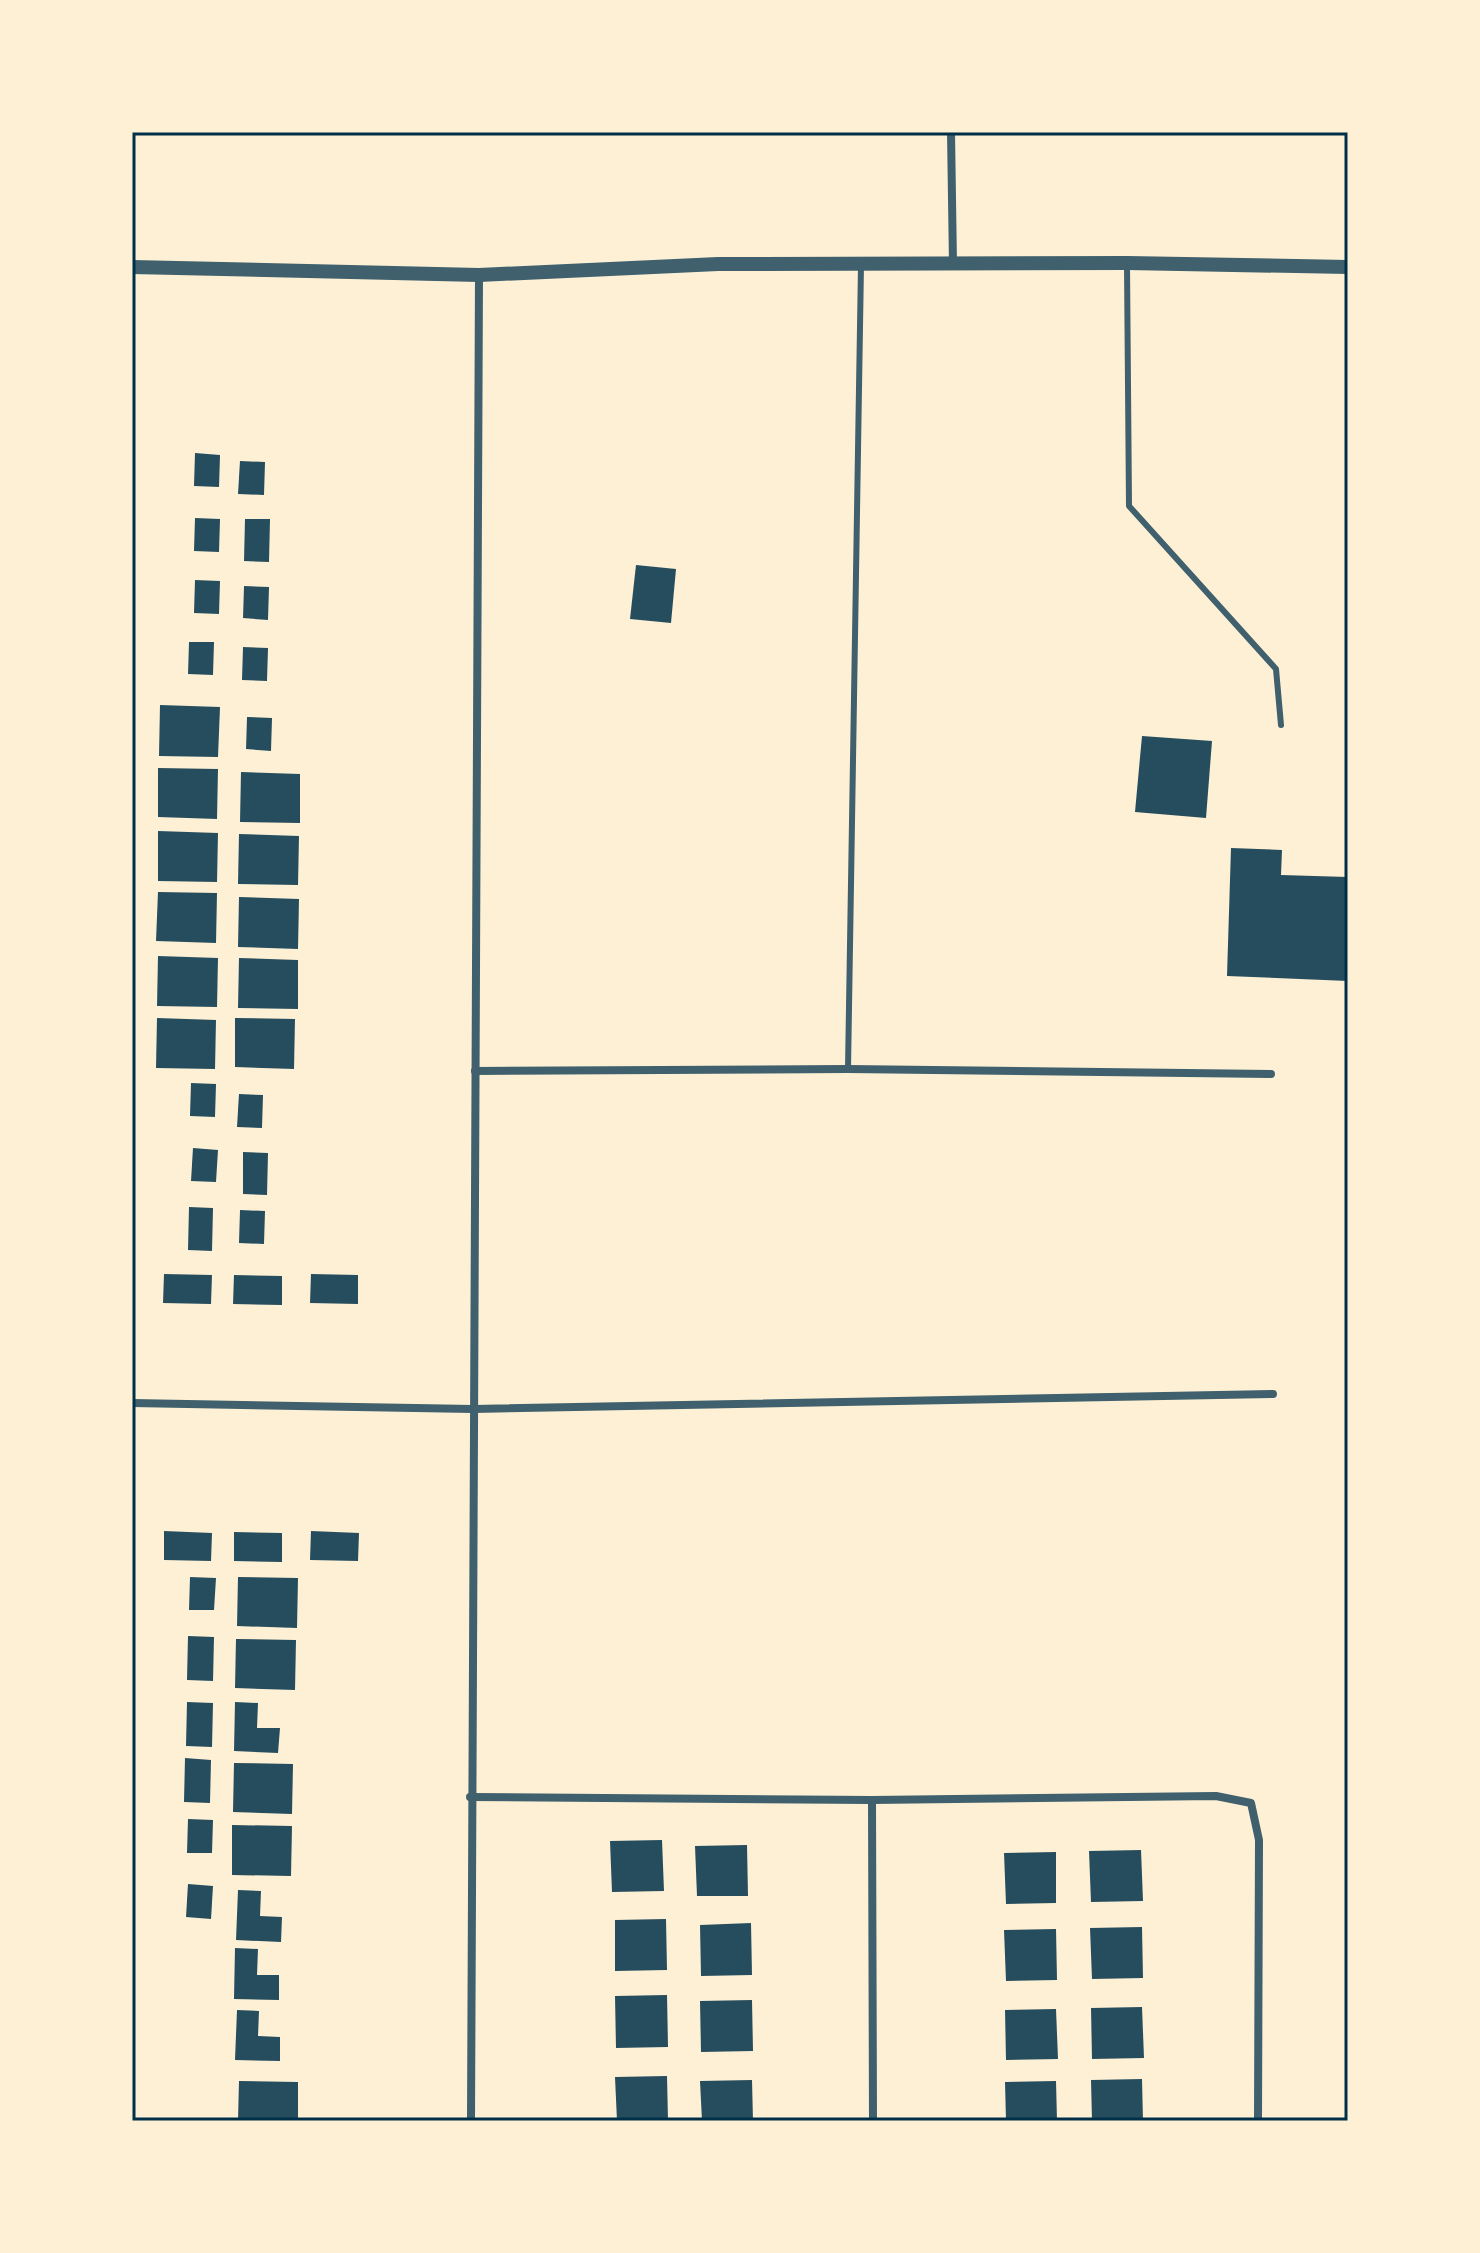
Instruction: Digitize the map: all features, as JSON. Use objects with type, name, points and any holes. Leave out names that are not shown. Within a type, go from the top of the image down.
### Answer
[{"type":"street","points":[[951,132],[953,264]]},
{"type":"street","points":[[132,267],[479,275],[718,264],[1127,263],[1348,267]]},
{"type":"street","points":[[471,2121],[470,1797],[479,275]]},
{"type":"street","points":[[475,1071],[848,1069],[1271,1074]]},
{"type":"street","points":[[132,1403],[473,1409],[1273,1394]]},
{"type":"street","points":[[470,1797],[872,1800],[1216,1796],[1251,1803],[1259,1840],[1258,2121]]},
{"type":"street","points":[[872,1800],[873,2121]]},
{"type":"lane","points":[[1127,263],[1129,506],[1276,669],[1281,725]]},
{"type":"lane","points":[[848,1069],[861,264]]},
{"type":"building","points":[[195,453],[220,455],[219,487],[194,486]]},
{"type":"building","points":[[240,461],[265,462],[264,495],[238,494]]},
{"type":"building","points":[[195,518],[220,519],[219,552],[194,551]]},
{"type":"building","points":[[245,519],[270,519],[269,562],[244,561]]},
{"type":"building","points":[[636,565],[676,569],[671,623],[630,619]]},
{"type":"building","points":[[195,580],[220,581],[219,614],[194,613]]},
{"type":"building","points":[[244,586],[269,587],[268,620],[243,618]]},
{"type":"building","points":[[189,642],[214,642],[213,675],[188,674]]},
{"type":"building","points":[[243,647],[268,648],[267,681],[242,680]]},
{"type":"building","points":[[160,705],[220,707],[218,757],[159,756]]},
{"type":"building","points":[[247,717],[272,718],[271,751],[246,749]]},
{"type":"building","points":[[1142,736],[1212,741],[1206,818],[1135,812]]},
{"type":"building","points":[[158,768],[218,769],[217,819],[158,817]]},
{"type":"building","points":[[241,772],[300,774],[300,823],[240,822]]},
{"type":"building","points":[[158,831],[218,833],[217,882],[158,881]]},
{"type":"building","points":[[239,834],[299,836],[298,885],[238,884]]},
{"type":"building","points":[[1231,848],[1282,850],[1281,875],[1348,877],[1348,981],[1227,976]]},
{"type":"building","points":[[158,892],[217,893],[216,943],[156,941]]},
{"type":"building","points":[[239,897],[299,899],[298,949],[238,947]]},
{"type":"building","points":[[158,956],[218,958],[217,1007],[157,1006]]},
{"type":"building","points":[[239,958],[298,960],[298,1009],[238,1008]]},
{"type":"building","points":[[157,1018],[216,1020],[215,1069],[156,1068]]},
{"type":"building","points":[[235,1018],[295,1019],[294,1069],[235,1067]]},
{"type":"building","points":[[191,1083],[216,1084],[215,1117],[190,1116]]},
{"type":"building","points":[[239,1094],[263,1095],[262,1128],[237,1127]]},
{"type":"building","points":[[193,1148],[218,1150],[216,1182],[191,1181]]},
{"type":"building","points":[[243,1152],[268,1153],[267,1195],[243,1194]]},
{"type":"building","points":[[189,1207],[213,1208],[212,1251],[188,1250]]},
{"type":"building","points":[[240,1210],[265,1211],[264,1244],[239,1243]]},
{"type":"building","points":[[164,1274],[212,1275],[211,1304],[163,1303]]},
{"type":"building","points":[[311,1274],[358,1275],[358,1304],[310,1303]]},
{"type":"building","points":[[234,1275],[282,1276],[282,1305],[233,1304]]},
{"type":"building","points":[[164,1531],[212,1533],[211,1561],[164,1560]]},
{"type":"building","points":[[311,1531],[359,1533],[358,1561],[310,1560]]},
{"type":"building","points":[[234,1532],[282,1533],[282,1562],[234,1561]]},
{"type":"building","points":[[190,1577],[216,1578],[214,1610],[189,1610]]},
{"type":"building","points":[[238,1577],[298,1578],[297,1628],[237,1626]]},
{"type":"building","points":[[188,1636],[214,1637],[213,1681],[187,1680]]},
{"type":"building","points":[[236,1639],[296,1640],[295,1690],[235,1688]]},
{"type":"building","points":[[187,1702],[213,1703],[212,1747],[186,1746]]},
{"type":"building","points":[[235,1702],[258,1703],[257,1728],[280,1728],[278,1753],[234,1751]]},
{"type":"building","points":[[185,1758],[211,1760],[210,1803],[184,1802]]},
{"type":"building","points":[[234,1763],[293,1764],[292,1814],[233,1812]]},
{"type":"building","points":[[188,1819],[213,1820],[212,1853],[187,1853]]},
{"type":"building","points":[[232,1825],[292,1826],[291,1876],[232,1875]]},
{"type":"building","points":[[662,1840],[664,1891],[612,1892],[610,1841]]},
{"type":"building","points":[[747,1845],[748,1896],[697,1896],[695,1846]]},
{"type":"building","points":[[1141,1850],[1143,1901],[1091,1902],[1089,1851]]},
{"type":"building","points":[[1056,1852],[1056,1903],[1006,1904],[1004,1853]]},
{"type":"building","points":[[188,1884],[213,1886],[211,1919],[186,1917]]},
{"type":"building","points":[[238,1890],[261,1891],[260,1916],[282,1917],[281,1942],[236,1940]]},
{"type":"building","points":[[666,1919],[667,1970],[615,1971],[615,1920]]},
{"type":"building","points":[[751,1923],[752,1975],[701,1976],[700,1925]]},
{"type":"building","points":[[1142,1927],[1143,1978],[1092,1979],[1090,1928]]},
{"type":"building","points":[[1056,1929],[1057,1980],[1006,1981],[1004,1930]]},
{"type":"building","points":[[235,1948],[258,1949],[257,1975],[279,1975],[279,2000],[234,1999]]},
{"type":"building","points":[[667,1995],[668,2047],[616,2048],[615,1996]]},
{"type":"building","points":[[752,2000],[753,2051],[701,2052],[700,2001]]},
{"type":"building","points":[[1142,2007],[1144,2058],[1092,2059],[1091,2008]]},
{"type":"building","points":[[1056,2009],[1058,2059],[1006,2060],[1005,2010]]},
{"type":"building","points":[[237,2010],[259,2011],[258,2036],[280,2037],[280,2061],[235,2060]]},
{"type":"building","points":[[667,2076],[668,2121],[617,2121],[615,2077]]},
{"type":"building","points":[[1142,2079],[1143,2121],[1092,2121],[1091,2080]]},
{"type":"building","points":[[752,2080],[753,2121],[702,2121],[700,2081]]},
{"type":"building","points":[[239,2081],[298,2082],[298,2121],[238,2121]]},
{"type":"building","points":[[1056,2081],[1057,2121],[1006,2121],[1005,2082]]}]
